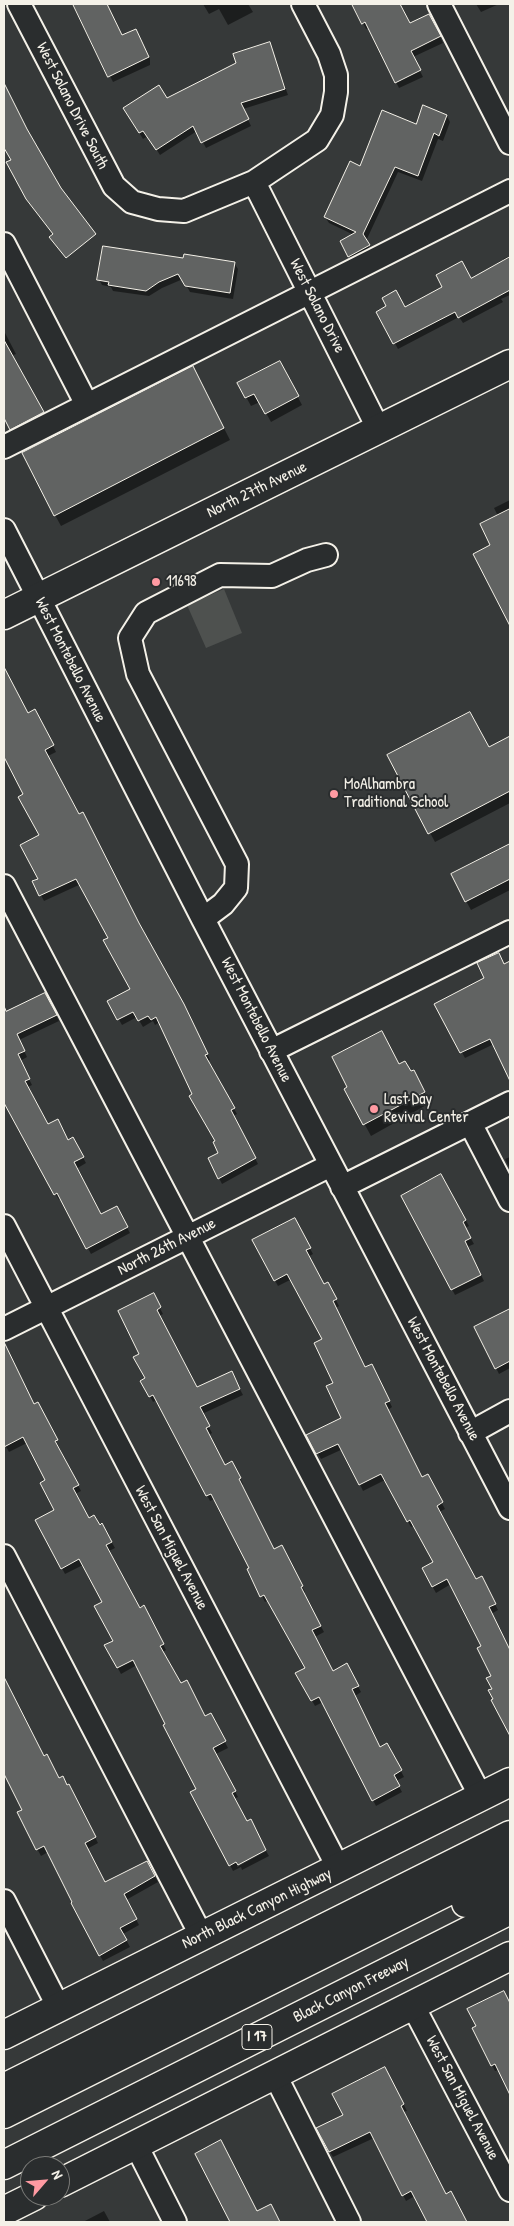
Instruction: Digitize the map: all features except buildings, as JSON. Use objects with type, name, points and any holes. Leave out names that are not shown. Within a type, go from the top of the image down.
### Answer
[{"type":"main road","name":"North 27th Avenue","points":[[4,615],[510,364]]},
{"type":"main road","name":"North Black Canyon Highway","points":[[4,2035],[340,1869],[510,1782]]},
{"type":"main road","points":[[4,2088],[510,1835]]},
{"type":"main road","points":[[4,2114],[510,1860]]},
{"type":"main road","points":[[4,2135],[510,1881]]},
{"type":"main road","name":"Black Canyon Freeway","points":[[4,2165],[510,1910]]},
{"type":"main road","points":[[70,2178],[510,1956]]},
{"type":"main road","points":[[4,2211],[20,2203]]},
{"type":"street","name":"West Solano Drive South","points":[[19,4],[110,180],[132,202],[158,209],[184,211],[254,182]]},
{"type":"street","points":[[254,182],[317,140],[332,115],[336,92],[336,75],[329,54],[303,4]]},
{"type":"street","points":[[439,4],[510,143]]},
{"type":"street","name":"West Solano Drive","points":[[254,182],[379,430]]},
{"type":"street","points":[[4,447],[510,191]]},
{"type":"street","points":[[4,244],[87,405]]},
{"type":"street","name":"West Montebello Avenue","points":[[4,530],[203,919],[510,1508]]},
{"type":"street","points":[[203,919],[223,904],[236,888],[237,864],[138,674],[130,638],[146,613],[220,574],[272,576],[307,560],[326,555]]},
{"type":"street","points":[[4,886],[481,1796]]},
{"type":"street","points":[[272,1051],[510,932]]},
{"type":"street","points":[[342,1187],[510,1103]]},
{"type":"street","points":[[470,1123],[510,1200]]},
{"type":"street","name":"North 26th Avenue","points":[[4,1329],[331,1165]]},
{"type":"street","name":"West San Miguel Avenue","points":[[4,1226],[340,1869]]},
{"type":"street","points":[[470,1433],[510,1412]]},
{"type":"street","points":[[4,1556],[202,1937]]},
{"type":"street","points":[[4,1901],[59,2008]]},
{"type":"street","name":"West San Miguel Avenue","points":[[413,2006],[510,2190]]},
{"type":"street","points":[[275,2075],[349,2222]]},
{"type":"street","points":[[136,2145],[175,2222]]},
{"type":"street","points":[[4,2217],[6,2222]]},
{"type":"shaded area","points":[[224,589],[242,633],[206,648],[187,605]]},
{"type":"place","name":"11698","points":[[156,582]]},
{"type":"place","name":"MoAlhambra Traditional School","points":[[334,794]]},
{"type":"place","name":"Last Day Revival Center","points":[[374,1109]]}]
